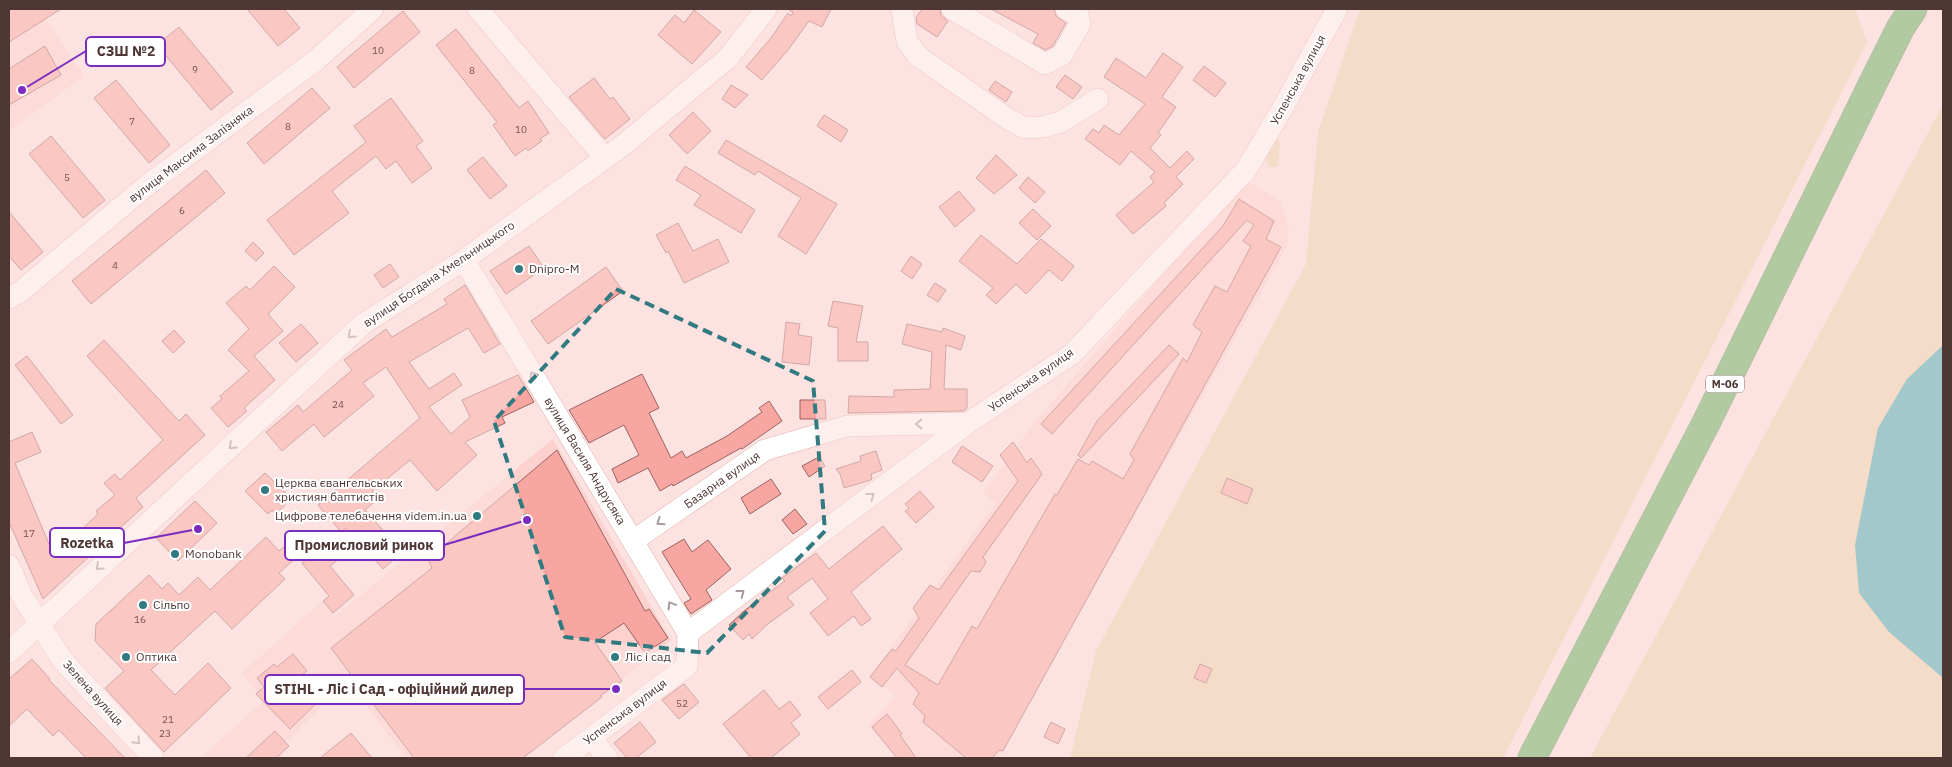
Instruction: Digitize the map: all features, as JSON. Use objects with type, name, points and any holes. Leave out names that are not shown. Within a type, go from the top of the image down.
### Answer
[{"type":"highway","name":"М-06","points":[[1532,758],[1706,423],[1901,27],[1913,9]]},
{"type":"street","name":"вулиця Максима Залізняка","points":[[9,298],[20,292],[145,187],[314,61],[373,9]]},
{"type":"street","points":[[478,9],[604,158]]},
{"type":"street","name":"вулиця Богдана Хмельницького","points":[[9,652],[39,622],[363,324],[464,260],[622,146],[728,58],[766,9]]},
{"type":"street","points":[[902,9],[907,42],[919,57],[1008,119],[1025,128],[1042,127],[1060,122],[1098,99]]},
{"type":"street","points":[[952,9],[1045,64],[1062,55],[1080,24],[1078,15],[1066,9]]},
{"type":"street","name":"Успенська вулиця","points":[[564,758],[687,666],[688,633],[968,423],[1072,354],[1246,170],[1337,9]]},
{"type":"street","name":"вулиця Василя Андрусяка","points":[[464,260],[688,633]]},
{"type":"street","name":"Базарна вулиця","points":[[633,541],[764,450],[847,426],[968,423]]},
{"type":"street","name":"Зелена вулиця","points":[[9,566],[22,596],[63,661],[153,758]]},
{"type":"street","points":[[592,738],[606,758]]},
{"type":"highlighted area","points":[[616,289],[813,381],[825,531],[707,653],[565,637],[494,421]]},
{"type":"shaded area","points":[[1360,9],[1855,9],[1867,42],[1503,758],[1070,758],[1096,651],[1306,264],[1318,132]]},
{"type":"shaded area","points":[[45,19],[84,76],[9,131],[9,42]]},
{"type":"shaded area","points":[[1943,105],[1943,758],[1590,758]]},
{"type":"shaded area","points":[[1277,135],[1280,145],[1278,166],[1270,167],[1267,155]]},
{"type":"shaded area","points":[[1245,180],[1281,202],[1289,230],[1287,246],[998,758],[889,758],[893,754],[868,725],[896,697],[871,675],[996,503],[983,493],[1034,423]]},
{"type":"shaded area","points":[[553,439],[671,640],[524,758],[406,758],[347,681],[278,750],[285,758],[200,758],[264,701],[242,673],[322,601],[335,616]]},
{"type":"water","points":[[1943,345],[1943,678],[1889,632],[1859,593],[1855,545],[1878,428],[1907,379]]},
{"type":"building","points":[[9,9],[61,9],[9,42]]},
{"type":"building","points":[[247,9],[284,9],[300,28],[278,46]]},
{"type":"building","points":[[787,9],[831,9],[822,27],[809,21],[788,50],[762,80],[746,67],[771,38],[788,13],[791,16],[793,12]]},
{"type":"building","points":[[922,9],[940,9],[941,16],[948,21],[937,37],[917,24],[916,18]]},
{"type":"building","points":[[991,9],[1054,9],[1056,16],[1066,23],[1053,46],[1045,50],[1033,43],[1038,34]]},
{"type":"building","points":[[694,10],[721,32],[692,64],[658,35],[675,15],[684,23]]},
{"type":"building","points":[[403,11],[420,32],[354,88],[337,67]]},
{"type":"building","points":[[179,27],[233,92],[211,110],[157,45]]},
{"type":"building","points":[[456,29],[519,108],[528,101],[549,133],[540,139],[542,141],[528,151],[526,148],[515,156],[493,125],[497,122],[436,45]]},
{"type":"building","points":[[45,46],[61,75],[9,105],[9,69]]},
{"type":"building","points":[[1163,53],[1183,67],[1162,97],[1176,107],[1158,133],[1161,135],[1150,148],[1170,168],[1187,151],[1194,159],[1176,177],[1183,184],[1164,203],[1166,206],[1133,234],[1116,215],[1154,182],[1150,177],[1155,172],[1131,151],[1120,165],[1085,139],[1093,129],[1099,133],[1104,125],[1119,135],[1145,104],[1104,77],[1116,58],[1146,78]]},
{"type":"building","points":[[1204,66],[1226,83],[1215,97],[1193,80]]},
{"type":"building","points":[[1065,75],[1082,87],[1073,99],[1056,87]]},
{"type":"building","points":[[594,78],[610,99],[613,97],[630,119],[605,139],[569,97]]},
{"type":"building","points":[[116,80],[170,145],[149,163],[94,98]]},
{"type":"building","points":[[995,81],[1012,92],[1006,102],[989,90]]},
{"type":"building","points":[[731,85],[748,95],[735,108],[722,99]]},
{"type":"building","points":[[312,88],[330,108],[264,164],[247,143]]},
{"type":"building","points":[[391,98],[423,141],[416,146],[432,168],[412,183],[396,161],[386,169],[376,156],[332,191],[349,213],[294,255],[267,220],[366,142],[354,126]]},
{"type":"building","points":[[693,112],[711,131],[687,154],[669,135]]},
{"type":"building","points":[[824,115],[848,130],[841,142],[817,126]]},
{"type":"building","points":[[51,136],[105,200],[83,218],[29,154]]},
{"type":"building","points":[[726,140],[837,204],[806,254],[778,236],[801,198],[758,171],[755,175],[718,153]]},
{"type":"building","points":[[996,155],[1017,175],[994,194],[976,178]]},
{"type":"building","points":[[483,157],[507,186],[490,199],[467,170]]},
{"type":"building","points":[[685,166],[755,210],[741,233],[694,205],[701,195],[676,180]]},
{"type":"building","points":[[206,170],[225,193],[91,304],[72,281]]},
{"type":"building","points":[[1028,177],[1045,192],[1035,203],[1019,188]]},
{"type":"building","points":[[959,191],[975,210],[955,227],[939,207]]},
{"type":"building","points":[[1239,199],[1274,221],[1266,239],[1281,247],[1003,751],[999,750],[992,758],[966,758],[923,722],[925,716],[913,704],[919,693],[897,668],[882,687],[870,677],[892,649],[896,651],[919,618],[913,608],[930,585],[939,590],[1018,481],[1000,455],[1013,442],[1027,463],[1031,458],[1042,474],[983,557],[986,562],[980,572],[971,571],[905,665],[938,685],[972,626],[977,629],[1055,494],[1057,495],[1078,459],[1089,465],[1092,461],[1123,479],[1134,460],[1130,454],[1183,358],[1187,362],[1202,332],[1193,325],[1215,286],[1227,292],[1251,246],[1243,241],[1254,225],[1247,220],[1052,434],[1041,424],[1223,226]]},
{"type":"building","points":[[1033,209],[1051,226],[1037,240],[1019,223]]},
{"type":"building","points":[[9,212],[43,252],[21,270],[9,256]]},
{"type":"building","points":[[678,223],[693,251],[718,239],[729,262],[684,283],[668,251],[666,253],[656,235]]},
{"type":"building","points":[[981,235],[1017,264],[1041,239],[1074,266],[1062,281],[1049,270],[1026,294],[1016,284],[996,304],[986,295],[993,288],[959,261]]},
{"type":"building","points":[[253,242],[264,253],[256,261],[245,251]]},
{"type":"building","points":[[529,246],[544,268],[506,294],[490,271]]},
{"type":"building","points":[[911,256],[922,264],[912,279],[901,271]]},
{"type":"building","points":[[390,264],[399,277],[383,288],[374,275]]},
{"type":"building","points":[[274,266],[295,287],[268,314],[283,331],[254,356],[275,380],[244,408],[247,411],[228,427],[211,408],[222,399],[220,396],[249,371],[228,350],[249,329],[226,303],[246,286],[250,290]]},
{"type":"building","points":[[606,267],[623,291],[548,344],[531,321]]},
{"type":"building","points":[[935,283],[946,290],[938,302],[927,295]]},
{"type":"building","points":[[465,285],[500,344],[484,353],[468,328],[409,362],[429,389],[454,373],[462,385],[429,407],[451,434],[470,417],[462,400],[518,375],[534,402],[502,417],[505,423],[465,442],[477,455],[437,491],[410,460],[372,491],[379,498],[365,510],[402,552],[383,569],[346,528],[341,532],[318,505],[420,418],[386,367],[363,383],[374,396],[324,437],[314,424],[282,451],[266,432],[298,405],[303,412],[352,370],[344,360],[386,329],[392,337],[447,304],[444,299]]},
{"type":"building","points":[[833,301],[863,306],[856,342],[868,342],[868,361],[838,361],[838,328],[828,326]]},
{"type":"building","points":[[786,322],[800,324],[798,335],[812,337],[809,365],[782,362]]},
{"type":"building","points":[[301,324],[318,343],[296,362],[279,343]]},
{"type":"building","points":[[907,324],[942,332],[943,328],[965,336],[961,350],[946,345],[944,389],[967,389],[967,408],[964,411],[848,413],[849,396],[894,397],[894,390],[930,389],[932,352],[902,344]]},
{"type":"building","points":[[174,330],[185,342],[173,353],[162,341]]},
{"type":"building","points":[[104,340],[179,421],[186,414],[205,435],[136,498],[143,507],[43,599],[9,522],[9,442],[32,432],[41,452],[15,463],[54,556],[98,514],[96,511],[115,495],[104,483],[115,474],[120,480],[163,440],[87,356]]},
{"type":"building","points":[[1169,345],[1179,354],[1081,458],[1078,455],[1097,421]]},
{"type":"building","points":[[27,356],[73,415],[61,424],[15,365]]},
{"type":"building","points":[[642,374],[659,408],[649,413],[671,458],[682,451],[686,458],[727,436],[762,412],[759,408],[769,401],[782,421],[742,449],[660,491],[648,468],[618,483],[612,469],[639,455],[624,425],[589,443],[569,410]]},
{"type":"building","points":[[800,400],[825,400],[826,419],[800,419]]},
{"type":"building","points":[[962,446],[993,466],[982,482],[952,462]]},
{"type":"building","points":[[557,450],[645,611],[649,609],[668,638],[645,653],[624,623],[595,642],[622,681],[601,695],[602,697],[523,758],[414,758],[331,648],[432,568],[428,559]]},
{"type":"building","points":[[876,451],[882,470],[871,474],[871,480],[844,488],[840,474],[836,469],[861,461],[860,456]]},
{"type":"building","points":[[819,457],[825,466],[809,477],[802,466]]},
{"type":"building","name":"Церква євангельських християн баптистів","points":[[265,473],[287,494],[284,497],[285,505],[279,511],[271,511],[268,514],[245,491]]},
{"type":"building","points":[[1227,478],[1253,489],[1247,504],[1221,493]]},
{"type":"building","points":[[771,479],[781,494],[750,514],[741,498]]},
{"type":"building","points":[[920,491],[934,507],[916,523],[905,511],[909,508],[905,504]]},
{"type":"building","points":[[195,501],[217,523],[178,561],[156,538]]},
{"type":"building","points":[[795,509],[807,524],[793,534],[782,520]]},
{"type":"building","points":[[883,526],[902,549],[851,592],[871,619],[861,626],[854,616],[828,636],[810,613],[828,599],[812,578],[787,597],[794,605],[769,623],[752,639],[749,634],[743,640],[729,625],[744,611],[785,581],[782,578],[816,553],[829,569]]},
{"type":"building","points":[[266,537],[279,551],[290,542],[300,554],[279,573],[285,579],[232,629],[215,611],[151,670],[175,695],[208,663],[231,688],[164,752],[105,688],[124,671],[95,641],[96,624],[149,575],[162,589],[168,583],[179,595],[198,577],[210,590]]},
{"type":"building","points":[[684,539],[692,552],[708,540],[731,569],[706,590],[712,600],[691,614],[684,603],[691,599],[662,552]]},
{"type":"building","points":[[326,543],[339,559],[330,566],[354,595],[333,613],[323,601],[329,596],[302,563]]},
{"type":"building","points":[[293,654],[307,671],[303,674],[324,696],[290,729],[256,694],[264,687],[257,678],[274,664],[277,667]]},
{"type":"building","points":[[32,659],[49,680],[125,758],[86,758],[59,730],[53,736],[27,709],[9,726],[9,679]]},
{"type":"building","points":[[1200,664],[1212,669],[1206,683],[1194,678]]},
{"type":"building","points":[[852,670],[861,682],[828,709],[818,697]]},
{"type":"building","points":[[684,684],[699,702],[679,719],[662,700]]},
{"type":"building","points":[[764,690],[779,709],[790,701],[801,715],[791,723],[800,734],[771,758],[751,758],[723,724]]},
{"type":"building","points":[[887,714],[902,734],[900,735],[916,758],[897,758],[872,727]]},
{"type":"building","points":[[640,722],[656,742],[636,758],[627,758],[614,743]]},
{"type":"building","points":[[1051,722],[1065,729],[1058,744],[1044,737]]},
{"type":"building","points":[[275,731],[289,746],[276,758],[246,758]]},
{"type":"building","points":[[351,733],[372,758],[320,758]]},
{"type":"place","name":"СЗШ №2","points":[[22,90]]},
{"type":"place","name":"Dnipro-M","points":[[519,269]]},
{"type":"place","name":"Церква євангельських християн баптистів","points":[[265,490]]},
{"type":"place","name":"Цифрове телебачення videm.in.ua","points":[[477,516]]},
{"type":"place","name":"Промисловий ринок","points":[[527,520]]},
{"type":"place","name":"Rozetka","points":[[198,529]]},
{"type":"place","name":"Monobank","points":[[175,554]]},
{"type":"place","name":"Сільпо","points":[[143,605]]},
{"type":"place","name":"Оптика","points":[[126,657]]},
{"type":"place","name":"Ліс і сад","points":[[615,657]]},
{"type":"place","name":"STIHL - Ліс і Сад - офіційний дилер","points":[[616,689]]}]
